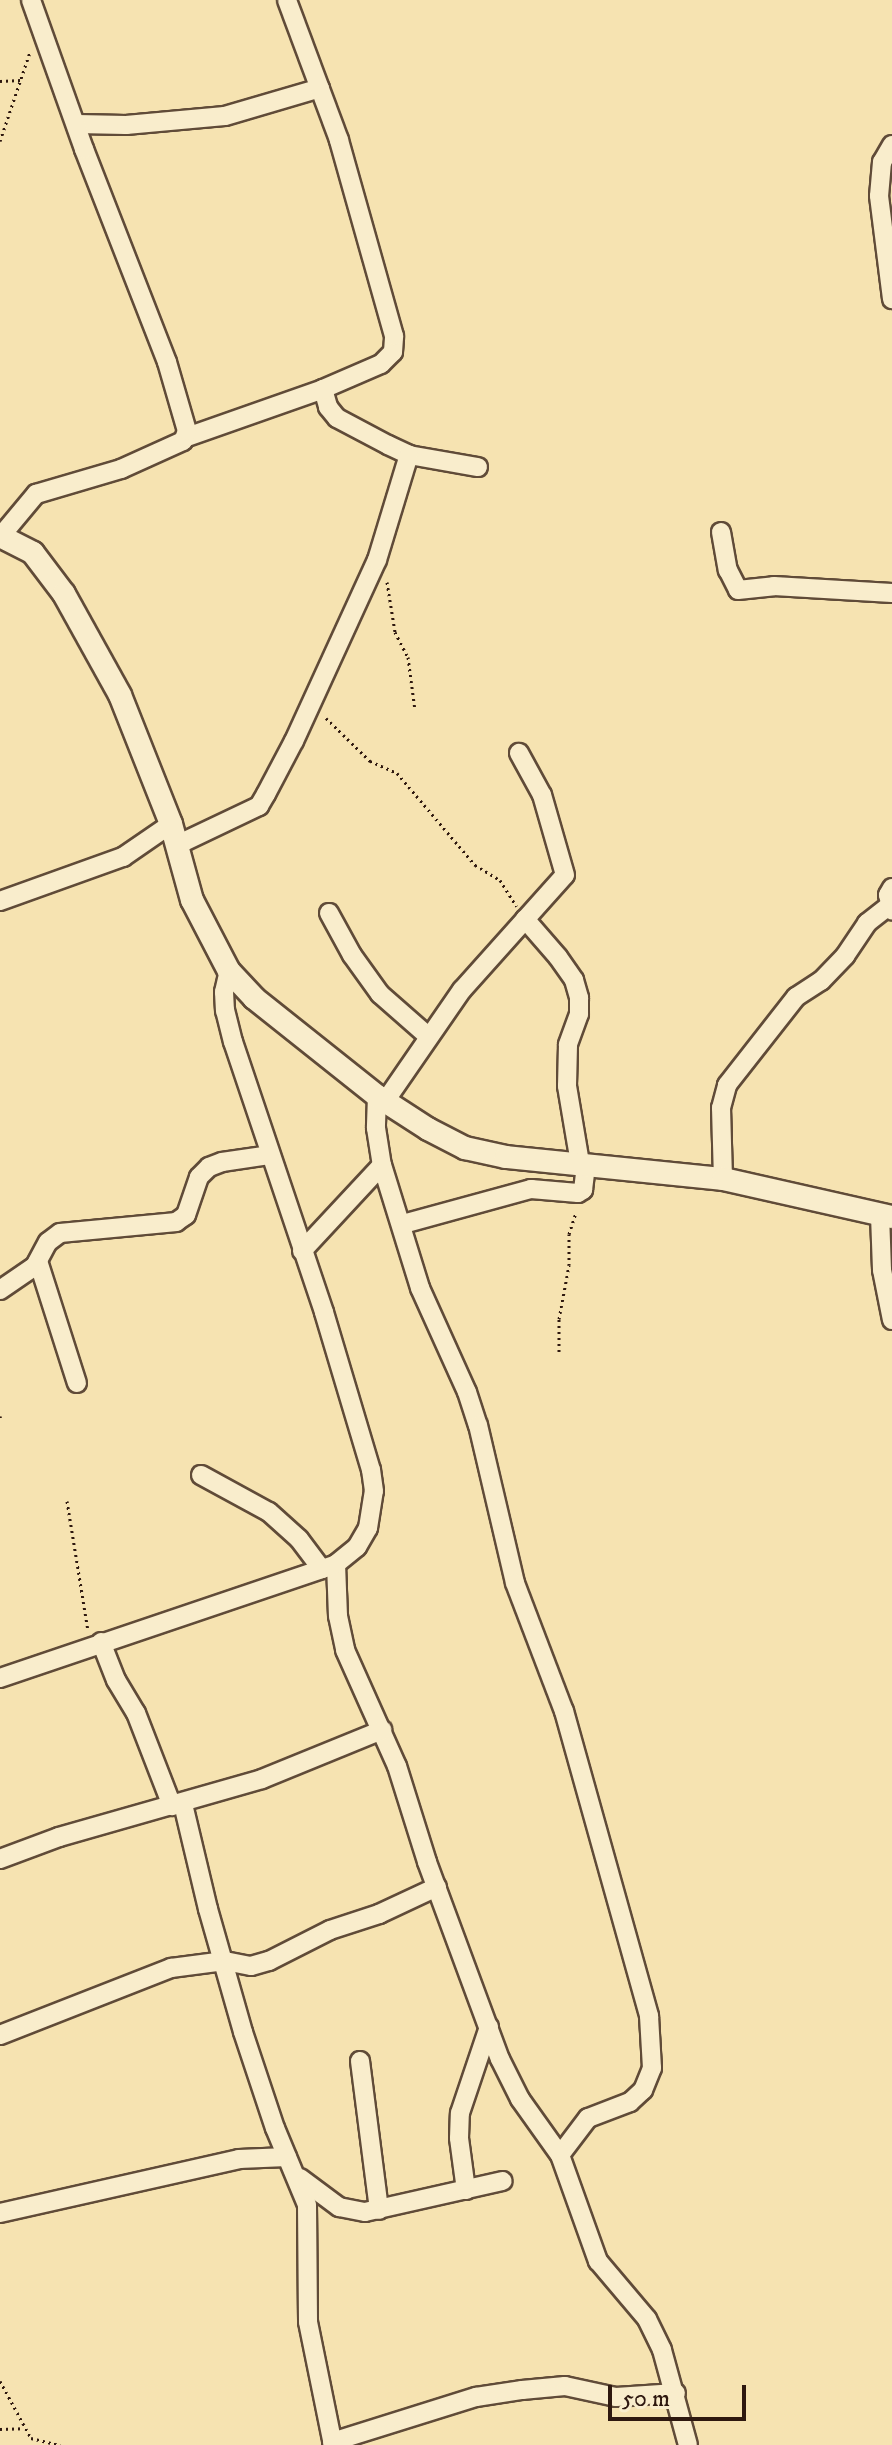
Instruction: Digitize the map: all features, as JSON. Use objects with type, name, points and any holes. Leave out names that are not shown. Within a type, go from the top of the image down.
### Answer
[{"type":"street","points":[[31,0],[172,375],[185,414],[187,437]]},
{"type":"street","points":[[287,0],[343,155],[394,336],[393,352],[381,364],[323,389],[187,437],[177,445],[103,477],[36,494],[0,536],[33,553],[64,594],[120,695],[174,835],[192,900],[229,971],[254,998],[382,1098],[428,1129],[465,1148],[506,1157],[723,1179],[886,1216],[882,1270],[892,1320]]},
{"type":"street","points":[[77,124],[126,125],[225,116],[320,88]]},
{"type":"street","points":[[892,145],[882,162],[879,196],[887,227],[892,299]]},
{"type":"street","points":[[323,389],[328,407],[337,418],[409,455],[478,467]]},
{"type":"street","points":[[0,901],[259,806],[377,560],[409,455]]},
{"type":"street","points":[[721,532],[728,570],[738,590],[800,586],[892,593]]},
{"type":"street","points":[[519,753],[542,795],[565,866],[558,887],[462,990],[382,1098],[376,1128],[382,1165],[403,1224],[420,1288],[467,1392],[478,1425],[515,1583],[564,1711],[649,2016],[652,2068],[643,2090],[630,2102],[588,2118],[560,2155]]},
{"type":"street","points":[[723,1179],[721,1108],[727,1085],[796,997],[821,981],[845,956],[867,923],[891,902]]},
{"type":"street","points":[[329,913],[352,955],[380,994],[428,1036]]},
{"type":"street","points":[[403,1224],[531,1189],[578,1193],[583,1190],[583,1164],[567,1086],[568,1045],[579,1014],[579,998],[574,980],[526,918]]},
{"type":"street","points":[[0,1678],[329,1566],[357,1547],[368,1528],[374,1491],[324,1312],[225,1011],[224,992],[229,971]]},
{"type":"street","points":[[0,1290],[18,1281],[38,1261],[48,1242],[60,1233],[176,1222],[186,1215],[199,1177],[209,1167],[270,1155]]},
{"type":"street","points":[[302,1251],[382,1165]]},
{"type":"street","points":[[38,1261],[77,1383]]},
{"type":"street","points":[[201,1475],[269,1512],[329,1566],[345,1650],[382,1730],[489,2027],[520,2099],[560,2155],[598,2261],[647,2319],[662,2350],[688,2445]]},
{"type":"street","points":[[96,1644],[136,1713],[178,1805],[243,2032],[307,2205],[308,2322],[332,2444],[476,2397],[522,2390],[565,2386],[616,2397],[676,2393]]},
{"type":"street","points":[[0,1662],[20,1670]]},
{"type":"street","points":[[0,1859],[59,1837],[178,1805],[274,1774],[382,1730]]},
{"type":"street","points":[[0,2035],[171,1968],[225,1961],[251,1966],[269,1961],[330,1930],[379,1914],[437,1887]]},
{"type":"street","points":[[466,2190],[459,2138],[460,2113],[489,2027]]},
{"type":"street","points":[[360,2061],[379,2210]]},
{"type":"street","points":[[0,2213],[239,2159],[291,2165],[339,2207],[365,2212],[503,2181]]},
{"type":"path","points":[[0,141],[32,41]]},
{"type":"path","points":[[0,81],[21,80]]},
{"type":"path","points":[[377,560],[391,595],[395,632],[408,657],[415,710]]},
{"type":"path","points":[[311,703],[370,761],[397,773],[475,865],[500,880],[526,918]]},
{"type":"path","points":[[559,1352],[559,1319],[578,1193]]},
{"type":"path","points":[[67,1501],[96,1644]]},
{"type":"path","points":[[0,2381],[31,2438],[60,2445]]},
{"type":"path","points":[[0,2429],[24,2428]]}]
